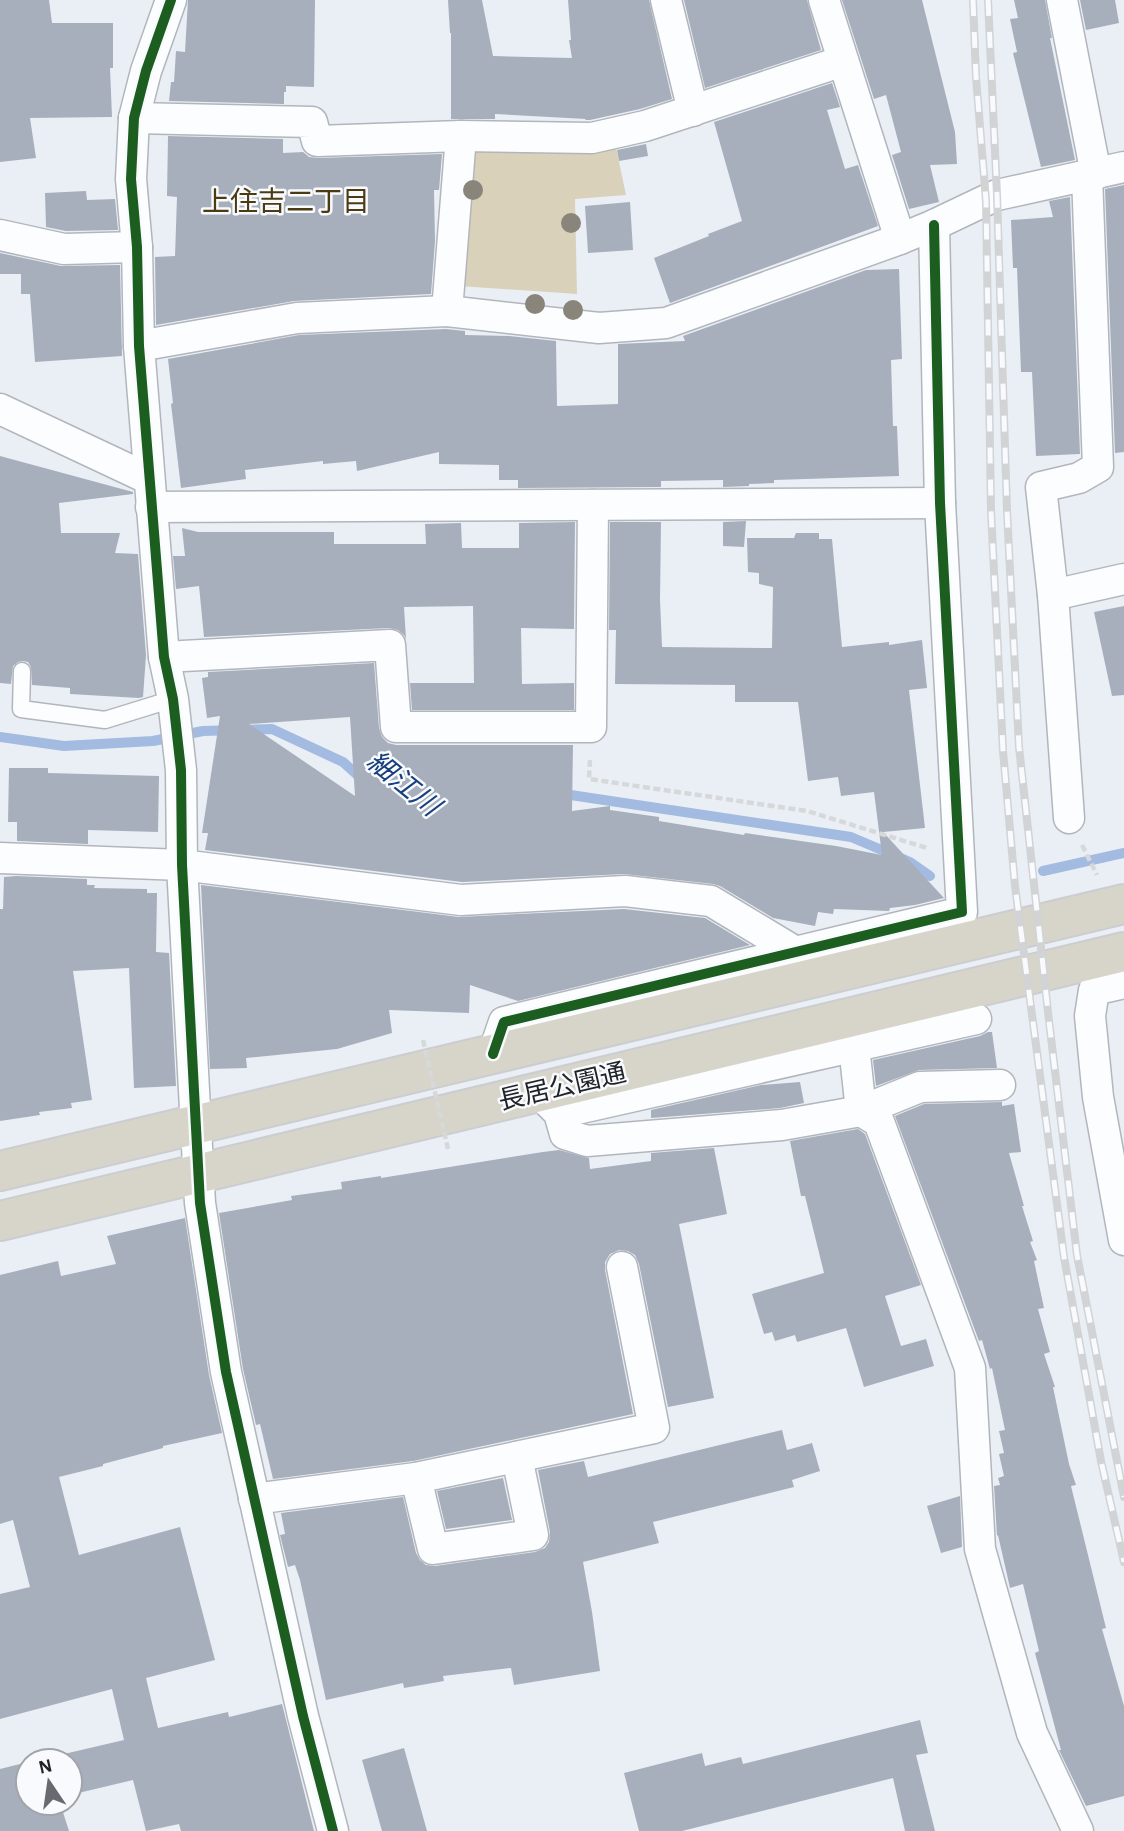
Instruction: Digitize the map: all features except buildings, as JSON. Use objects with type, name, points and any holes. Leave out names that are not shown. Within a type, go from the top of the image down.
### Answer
[{"type":"highway","name":"長居公園通","points":[[0,1171],[493,1054],[1111,892]]},
{"type":"highway","name":"長居公園通","points":[[0,1221],[199,1172],[548,1102],[1124,952]]},
{"type":"street","points":[[171,0],[146,71],[134,118],[131,179],[137,247],[139,346],[163,657],[181,770],[182,864],[200,1203],[226,1372],[303,1716],[333,1831]]},
{"type":"street","points":[[666,0],[693,111]]},
{"type":"street","points":[[824,0],[900,239]]},
{"type":"street","points":[[1062,0],[1102,173],[1098,467],[1079,478],[1041,487],[1073,826]]},
{"type":"street","points":[[134,118],[312,122],[317,141],[461,136],[592,138],[645,126],[844,61]]},
{"type":"street","points":[[447,311],[461,136]]},
{"type":"street","points":[[139,346],[297,318],[447,311],[599,328],[666,323],[900,239],[997,195],[1102,173]]},
{"type":"street","points":[[493,1054],[504,1022],[962,912],[940,503],[934,225]]},
{"type":"street","points":[[0,235],[64,249],[137,247]]},
{"type":"street","points":[[0,409],[150,493],[593,505],[940,503]]},
{"type":"street","points":[[163,657],[390,645],[396,727],[591,727],[593,505]]},
{"type":"street","points":[[1053,596],[1124,579]]},
{"type":"street","points":[[0,858],[182,864],[461,900],[625,891],[711,901],[794,951]]},
{"type":"street","points":[[1124,983],[1094,990],[1090,1016],[1098,1097],[1124,1240]]},
{"type":"street","points":[[976,1019],[854,1046],[548,1102],[565,1134],[587,1141],[782,1125],[861,1111],[920,1087],[1000,1085]]},
{"type":"street","points":[[854,1046],[861,1111]]},
{"type":"street","points":[[861,1111],[879,1122],[970,1368],[979,1549],[1032,1733],[1078,1831]]},
{"type":"street","points":[[254,1499],[416,1478],[654,1428],[622,1267]]},
{"type":"street","points":[[416,1478],[433,1549],[533,1535],[517,1457]]},
{"type":"lane","points":[[22,671],[21,709],[105,720],[174,713]]},
{"type":"path","points":[[591,727],[589,779],[807,811],[932,850],[959,847]]},
{"type":"path","points":[[1073,826],[1111,892]]},
{"type":"path","points":[[423,1040],[448,1149]]},
{"type":"shaded area","points":[[614,138],[626,195],[575,199],[577,294],[459,286],[466,141]]},
{"type":"waterway","name":"細江川","points":[[0,737],[64,746],[153,741],[203,731],[272,729],[343,762],[363,780]]},
{"type":"waterway","name":"細江川","points":[[561,795],[851,837],[910,862],[930,876]]},
{"type":"waterway","name":"細江川","points":[[1043,871],[1124,853]]},
{"type":"railway","points":[[973,0],[986,201],[991,511],[1003,751],[1015,886],[1064,1257],[1101,1461],[1124,1562]]},
{"type":"railway","points":[[988,0],[1007,511],[1019,747],[1077,1255],[1124,1497]]},
{"type":"cycle path","points":[[171,0],[146,71],[134,118],[131,179],[137,247],[139,346],[164,657],[173,699],[181,770],[182,865],[200,1203],[226,1372],[303,1716],[333,1831]]},
{"type":"cycle path","points":[[493,1054],[504,1022],[962,912],[940,503],[934,225]]},
{"type":"district","name":"上住吉二丁目","points":[[286,201]]}]
